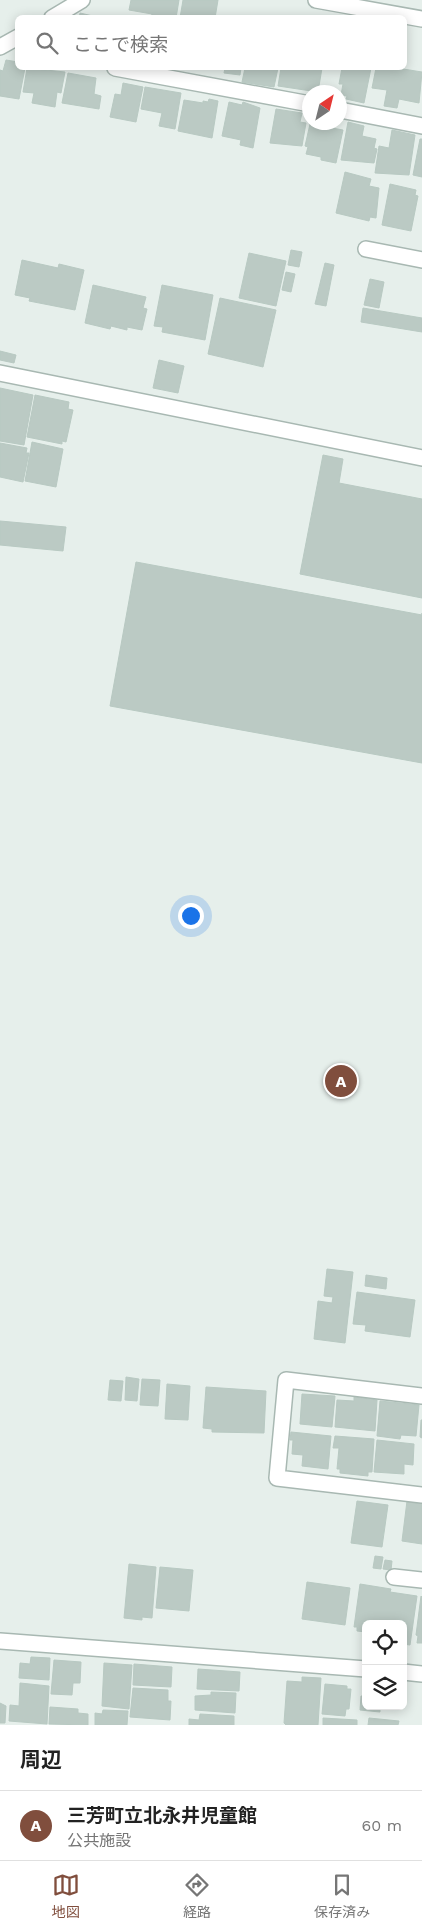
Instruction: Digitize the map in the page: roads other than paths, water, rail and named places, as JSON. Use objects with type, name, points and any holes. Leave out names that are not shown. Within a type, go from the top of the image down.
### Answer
[{"type":"street","points":[[57,15],[82,0]]},
{"type":"street","points":[[316,0],[400,15]]},
{"type":"street","points":[[407,16],[422,19]]},
{"type":"street","points":[[1,47],[15,39]]},
{"type":"street","points":[[1,47],[15,49]]},
{"type":"street","points":[[126,70],[302,103]]},
{"type":"street","points":[[347,111],[422,126]]},
{"type":"street","points":[[366,249],[422,260]]},
{"type":"street","points":[[0,373],[422,458]]},
{"type":"street","points":[[422,1396],[286,1380],[277,1478],[422,1495]]},
{"type":"street","points":[[394,1577],[422,1580]]},
{"type":"street","points":[[0,1642],[362,1669]]},
{"type":"street","points":[[407,1672],[422,1674]]},
{"type":"place","name":"三芳町立北永井児童館","points":[[341,1081]]}]
